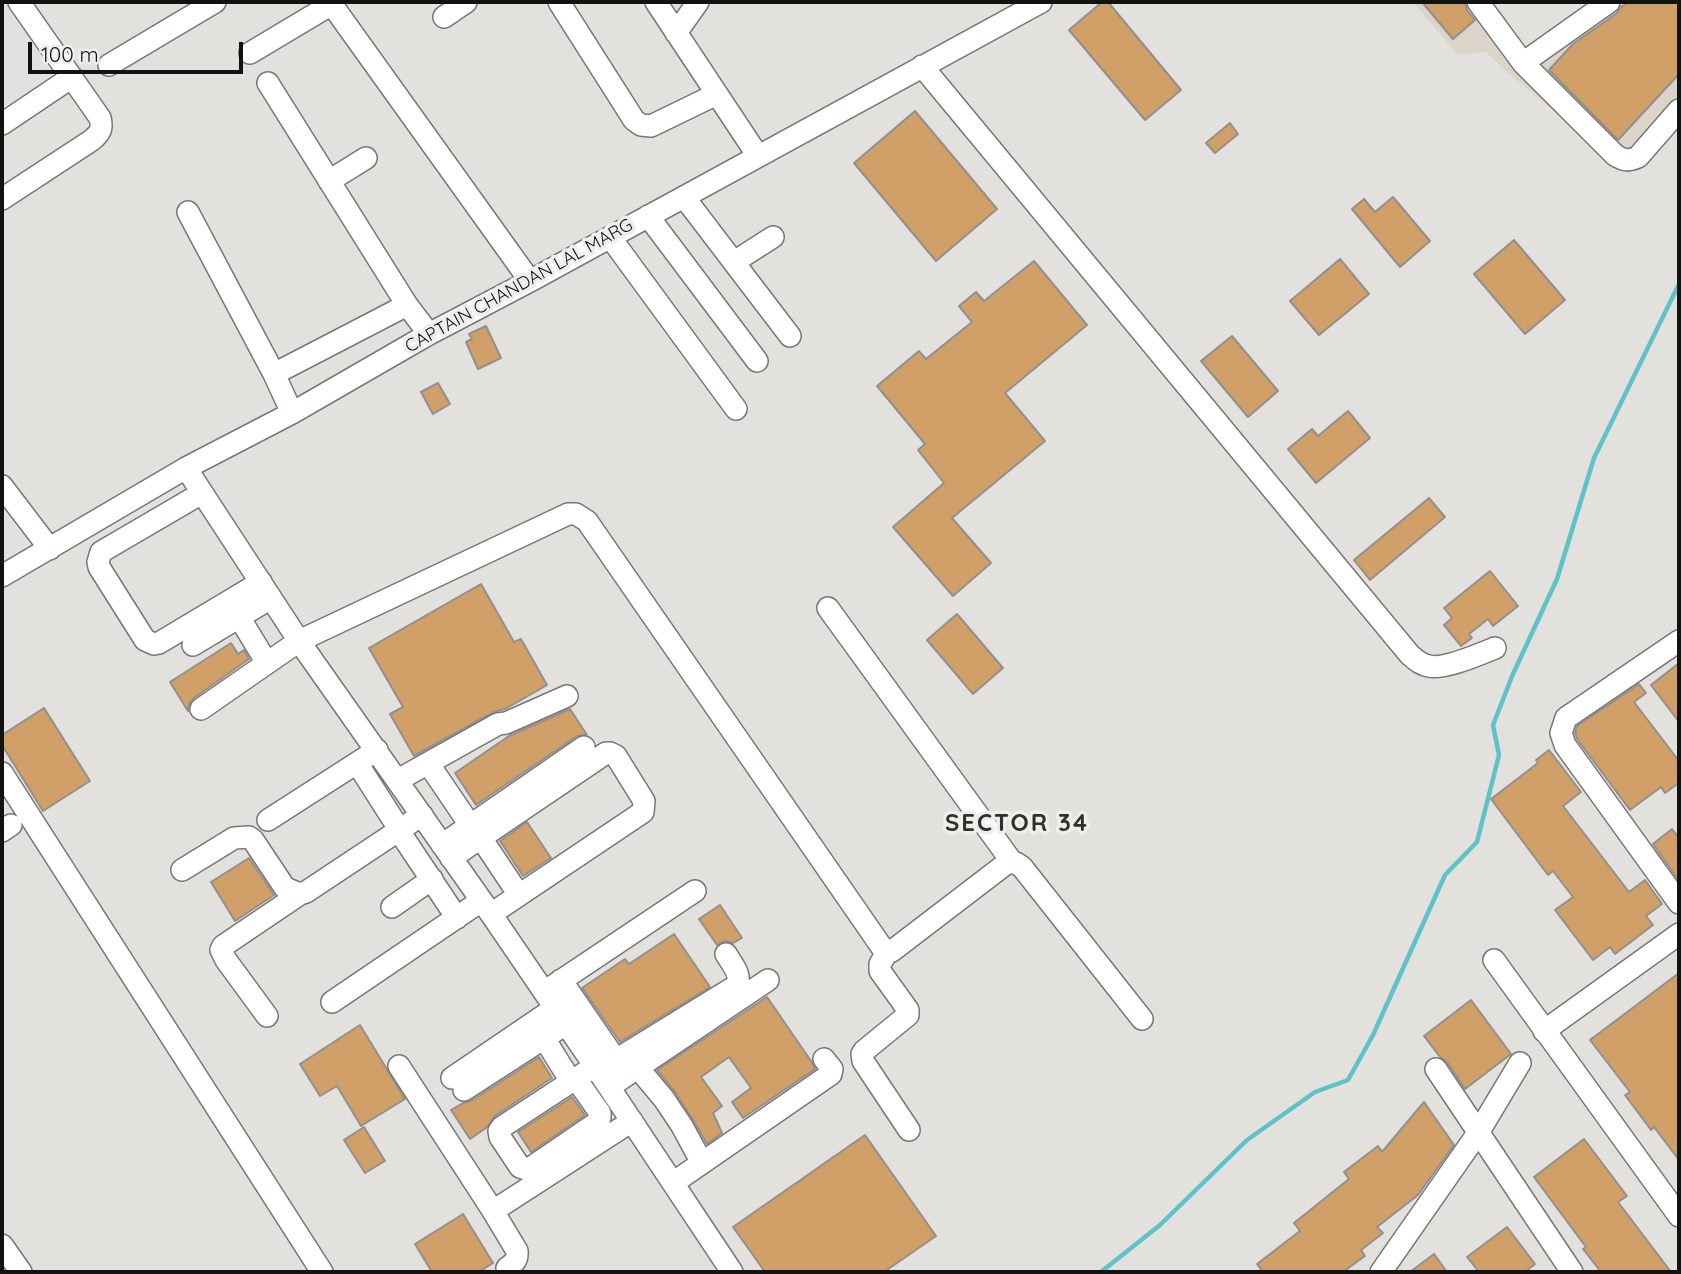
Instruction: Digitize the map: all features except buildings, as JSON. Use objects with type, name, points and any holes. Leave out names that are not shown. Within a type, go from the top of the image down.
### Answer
[{"type":"street","points":[[2,199],[100,133],[102,126],[100,118],[19,2]]},
{"type":"street","points":[[109,65],[215,2]]},
{"type":"street","points":[[444,17],[466,2]]},
{"type":"street","points":[[559,2],[634,120],[641,125],[651,126],[717,94]]},
{"type":"street","points":[[656,2],[758,156]]},
{"type":"street","points":[[676,33],[698,2]]},
{"type":"street","name":"CAPTAIN CHANDAN LAL MARG","points":[[2,576],[186,468],[292,413],[429,334],[1041,2]]},
{"type":"street","points":[[1478,2],[1524,62],[1621,159],[1638,157],[1679,110]]},
{"type":"street","points":[[1524,62],[1609,2]]},
{"type":"street","points":[[250,53],[331,3],[530,281]]},
{"type":"street","points":[[922,66],[1410,655],[1428,666],[1438,667],[1495,648]]},
{"type":"street","points":[[2,124],[72,78]]},
{"type":"street","points":[[268,83],[407,306],[429,334]]},
{"type":"street","points":[[329,181],[366,158]]},
{"type":"street","points":[[684,197],[790,336]]},
{"type":"street","points":[[188,212],[292,413]]},
{"type":"street","points":[[648,216],[757,361]]},
{"type":"street","points":[[610,237],[736,409]]},
{"type":"street","points":[[734,262],[773,237]]},
{"type":"street","points":[[274,374],[407,306]]},
{"type":"street","points":[[186,468],[299,641],[486,908],[605,1071],[632,1121],[732,1272]]},
{"type":"street","points":[[2,486],[50,549]]},
{"type":"street","points":[[202,493],[99,555],[99,567],[145,640],[159,643],[266,590]]},
{"type":"street","points":[[201,709],[299,641],[568,514],[576,514],[587,521],[877,943],[888,951]]},
{"type":"street","points":[[194,645],[239,617],[266,590]]},
{"type":"street","points":[[828,608],[1012,862],[1022,867],[1142,1019]]},
{"type":"street","points":[[239,617],[267,663]]},
{"type":"street","points":[[1679,641],[1566,718],[1562,733],[1565,745],[1679,903]]},
{"type":"street","points":[[398,780],[498,724],[567,696]]},
{"type":"street","points":[[475,832],[584,747]]},
{"type":"street","points":[[268,820],[377,750]]},
{"type":"street","points":[[332,1002],[457,918],[519,895],[643,812],[644,802],[616,755],[606,753],[447,851]]},
{"type":"street","points":[[356,763],[457,918]]},
{"type":"street","points":[[428,763],[519,895]]},
{"type":"street","points":[[2,774],[321,1272]]},
{"type":"street","points":[[267,1016],[226,960],[221,950],[223,946],[306,892],[419,811]]},
{"type":"street","points":[[369,837],[396,826]]},
{"type":"street","points":[[183,870],[234,838],[249,837],[285,888],[300,894]]},
{"type":"street","points":[[909,1130],[863,1061],[864,1051],[908,1015],[908,1010],[880,971],[880,964],[888,951],[1007,863],[1012,862]]},
{"type":"street","points":[[392,907],[432,879]]},
{"type":"street","points":[[556,1001],[544,1038],[458,1084],[556,1001],[695,891]]},
{"type":"street","points":[[1545,1031],[1679,934]]},
{"type":"street","points":[[605,1071],[736,986],[739,976],[726,954]]},
{"type":"street","points":[[1494,960],[1679,1216]]},
{"type":"street","points":[[544,1038],[570,1076],[600,1114],[600,1118],[533,1167],[526,1169],[520,1167],[500,1137],[499,1131],[502,1128],[570,1076],[638,1068],[768,980]]},
{"type":"street","points":[[556,1001],[605,1071]]},
{"type":"street","points":[[673,1183],[831,1074],[832,1069],[824,1059]]},
{"type":"street","points":[[1381,1272],[1478,1133],[1520,1063]]},
{"type":"street","points":[[399,1066],[517,1251],[515,1262],[507,1268]]},
{"type":"street","points":[[638,1068],[664,1099],[702,1163]]},
{"type":"street","points":[[1436,1069],[1572,1272]]},
{"type":"street","points":[[492,1211],[632,1121]]},
{"type":"street","points":[[2,1245],[22,1272]]},
{"type":"shaded area","points":[[1413,2],[1489,2],[1524,48],[1594,2],[1679,2],[1679,118],[1629,174],[1486,52],[1458,55]]},
{"type":"waterway","points":[[1101,1272],[1160,1225],[1247,1140],[1315,1092],[1348,1080],[1373,1035],[1445,875],[1477,842],[1499,755],[1493,725],[1513,674],[1557,579],[1594,458],[1679,284]]},
{"type":"district","name":"SECTOR 34","points":[[1017,824]]}]
